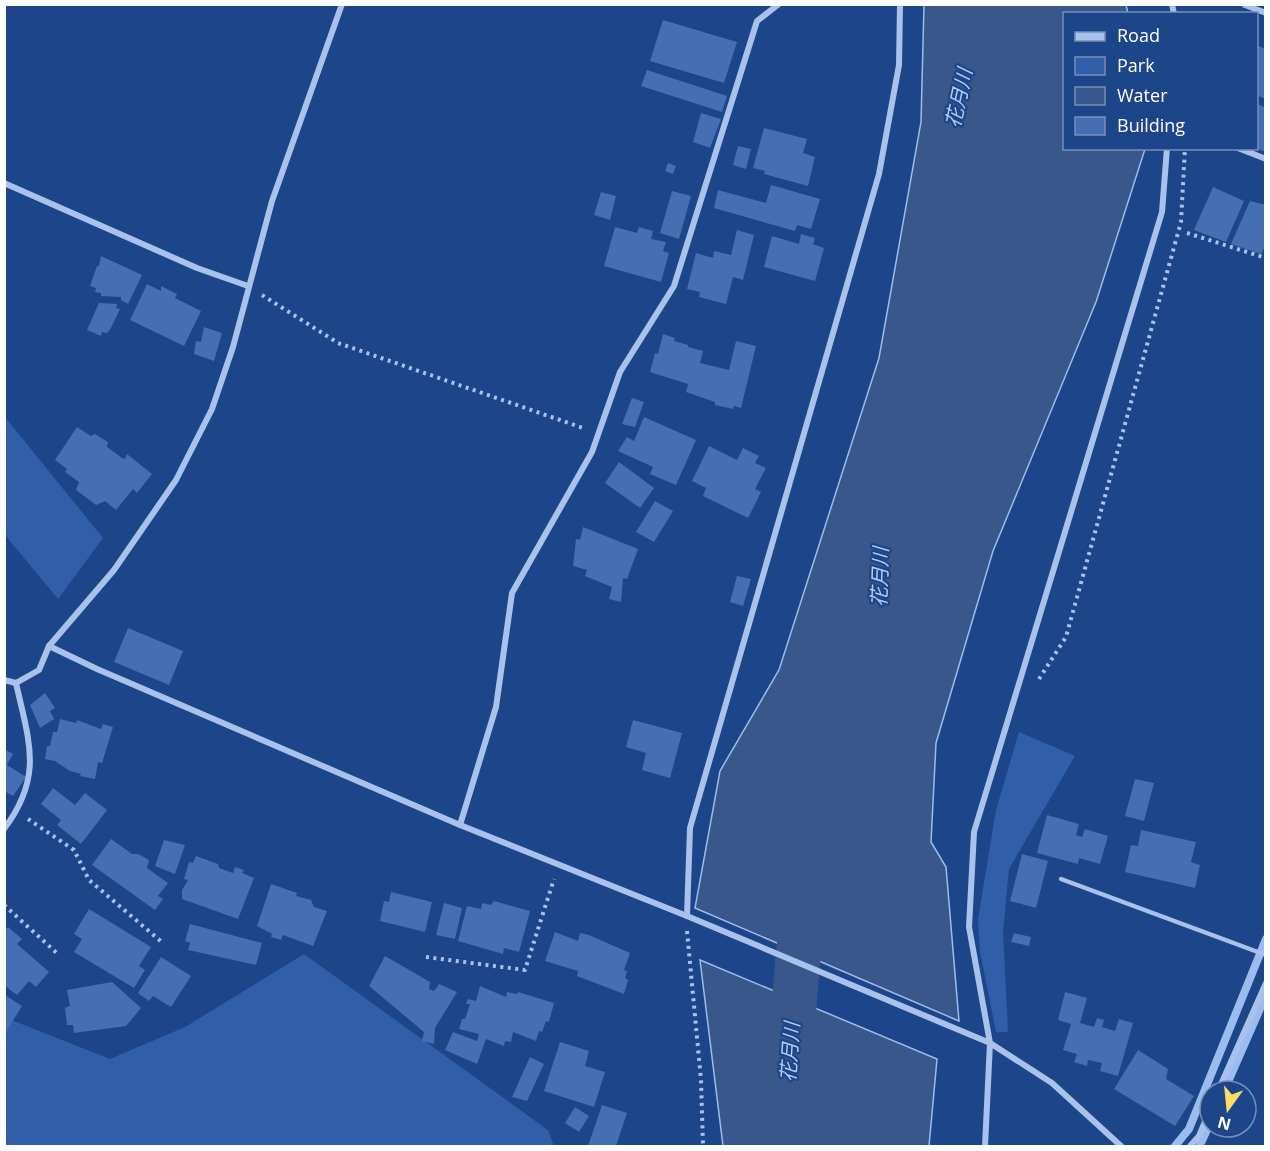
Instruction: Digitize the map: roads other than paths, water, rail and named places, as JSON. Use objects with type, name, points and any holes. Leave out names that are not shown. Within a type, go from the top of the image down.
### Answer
[{"type":"street","points":[[4,680],[16,683],[39,670],[49,646],[114,570],[176,480],[212,409],[233,347],[272,201],[342,4]]},
{"type":"street","points":[[460,825],[496,706],[512,593],[592,452],[620,372],[674,286],[757,21],[779,4]]},
{"type":"street","points":[[687,916],[690,828],[879,174],[899,65],[900,4]]},
{"type":"street","points":[[1245,5],[1266,13]]},
{"type":"street","points":[[985,1146],[990,1043],[969,927],[974,832],[1162,212],[1167,150]]},
{"type":"street","points":[[1243,150],[1266,159]]},
{"type":"street","points":[[4,183],[197,268],[248,286]]},
{"type":"street","points":[[49,646],[97,669],[460,825],[687,916],[990,1043],[1052,1083],[1121,1146]]},
{"type":"street","points":[[4,830],[17,812],[32,773],[27,733],[16,683]]},
{"type":"street","points":[[1223,1079],[1266,983]]},
{"type":"lane","points":[[1061,879],[1266,955]]},
{"type":"water","points":[[924,5],[1126,5],[1128,12],[1063,12],[1063,150],[1145,150],[1096,302],[993,551],[936,743],[931,842],[946,867],[959,1021],[695,908],[720,771],[779,670],[879,358],[921,122]]},
{"type":"water","points":[[700,960],[937,1059],[929,1146],[723,1146]]},
{"type":"waterway","name":"花月川","points":[[785,1146],[786,1082],[800,939],[809,893]]},
{"type":"waterway","points":[[1175,1146],[1189,1129],[1266,939]]},
{"type":"waterway","points":[[1229,1079],[1266,995]]},
{"type":"waterway","points":[[1200,1145],[1203,1139]]}]
